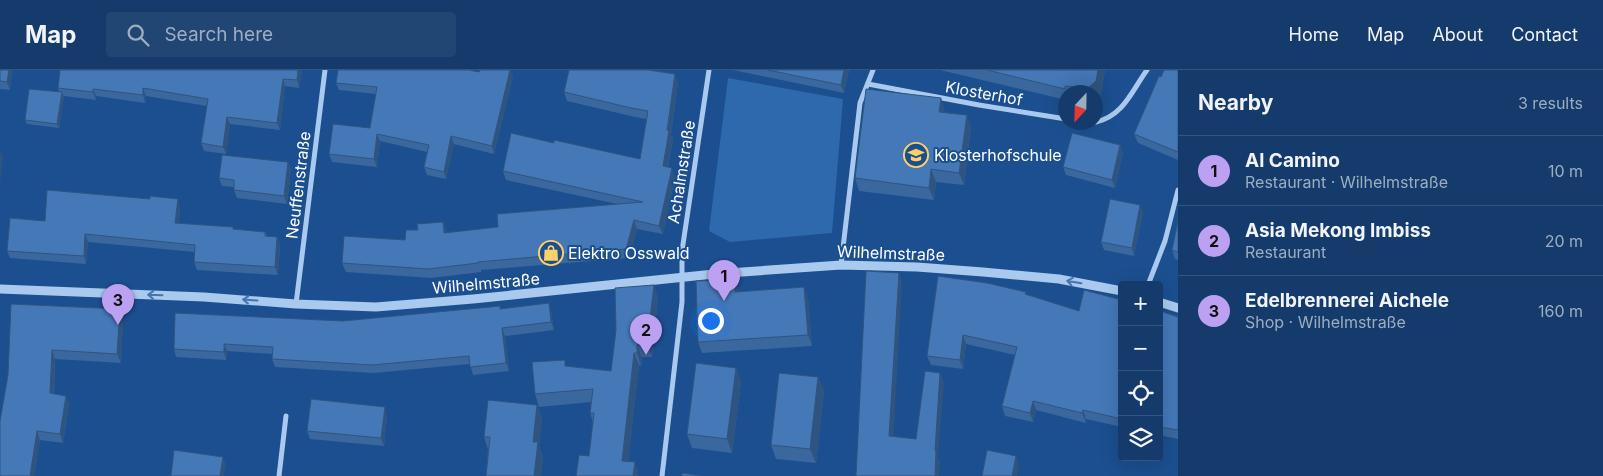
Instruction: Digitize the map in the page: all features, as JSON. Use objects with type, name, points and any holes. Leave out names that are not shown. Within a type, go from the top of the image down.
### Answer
[{"type":"street","name":"Neuffenstraße","points":[[296,304],[325,70]]},
{"type":"street","name":"Achalmstraße","points":[[662,476],[682,302],[682,252],[709,70]]},
{"type":"street","points":[[841,265],[860,103],[873,70]]},
{"type":"street","points":[[1103,120],[1116,113],[1126,102],[1146,71]]},
{"type":"street","name":"Klosterhof","points":[[868,84],[1058,118]]},
{"type":"street","points":[[1150,281],[1165,241],[1178,190]]},
{"type":"street","name":"Wilhelmstraße","points":[[0,289],[204,297],[296,304],[376,307],[681,277],[841,265],[917,267],[1058,279],[1118,290]]},
{"type":"street","points":[[1163,303],[1178,308]]},
{"type":"street","points":[[279,476],[286,416]]},
{"type":"shaded area","points":[[728,78],[843,99],[832,233],[730,242],[709,231]]},
{"type":"building","points":[[0,70],[9,70],[7,82],[0,81]]},
{"type":"building","points":[[60,70],[298,70],[297,80],[283,79],[277,123],[227,117],[223,147],[201,143],[208,99],[143,88],[143,95],[93,89],[93,92],[58,88]]},
{"type":"building","points":[[338,70],[469,70],[479,72],[480,70],[510,70],[492,146],[451,136],[444,172],[424,167],[429,145],[377,134],[374,159],[329,154],[333,124],[370,128],[377,87],[336,83]]},
{"type":"building","points":[[569,70],[648,70],[675,74],[663,166],[672,168],[659,226],[634,220],[626,249],[478,262],[428,269],[342,263],[344,236],[405,240],[406,230],[418,230],[417,224],[443,222],[444,233],[498,227],[497,214],[643,202],[503,171],[511,133],[554,143],[554,140],[640,159],[648,111],[564,92]]},
{"type":"building","points":[[768,70],[844,70],[841,85]]},
{"type":"building","points":[[987,70],[1098,70],[1096,81],[1091,85],[1058,85],[1058,87]]},
{"type":"building","points":[[1164,70],[1178,70],[1178,152],[1134,134],[1159,76],[1161,77]]},
{"type":"building","points":[[29,89],[62,92],[57,124],[25,120]]},
{"type":"building","name":"Klosterhofschule","points":[[866,89],[941,98],[939,112],[967,115],[959,173],[931,169],[929,188],[855,178]]},
{"type":"building","points":[[1072,133],[1120,145],[1112,180],[1063,167]]},
{"type":"building","points":[[222,155],[288,162],[284,196],[234,190],[234,180],[219,178]]},
{"type":"building","points":[[47,190],[150,199],[150,196],[178,199],[175,223],[233,227],[233,229],[265,232],[265,236],[277,237],[275,267],[194,262],[195,245],[85,234],[84,256],[7,251],[10,218],[45,221]]},
{"type":"building","points":[[1110,199],[1140,205],[1132,248],[1101,242]]},
{"type":"building","points":[[1178,221],[1178,252],[1172,250]]},
{"type":"building","points":[[866,271],[899,273],[889,436],[916,439],[925,371],[940,373],[935,476],[856,476]]},
{"type":"building","points":[[938,276],[987,283],[1026,292],[1025,294],[1079,311],[1084,290],[1118,299],[1118,418],[1083,410],[1082,413],[1033,401],[1030,413],[1002,406],[1017,347],[963,335],[960,360],[927,356]]},
{"type":"building","points":[[735,280],[735,292],[804,287],[808,335],[698,342],[696,281]]},
{"type":"building","points":[[654,285],[647,344],[637,345],[637,353],[634,353],[622,461],[635,462],[633,476],[576,476],[579,455],[589,456],[594,413],[590,413],[593,389],[535,394],[532,362],[565,360],[565,366],[611,371],[616,330],[615,288]]},
{"type":"building","points":[[549,303],[551,322],[502,328],[506,363],[470,367],[469,356],[372,365],[272,359],[273,347],[224,344],[224,352],[174,349],[175,313],[343,321],[500,306],[500,309]]},
{"type":"building","points":[[11,304],[120,309],[117,354],[52,350],[50,393],[66,396],[60,434],[37,431],[30,476],[0,476],[0,421],[8,375]]},
{"type":"building","points":[[1163,312],[1178,317],[1178,430],[1163,428]]},
{"type":"building","points":[[696,363],[736,368],[727,439],[687,434]]},
{"type":"building","points":[[779,373],[818,377],[810,449],[771,445]]},
{"type":"building","points":[[311,399],[385,407],[381,438],[307,431]]},
{"type":"building","points":[[488,400],[537,405],[533,442],[538,442],[534,476],[486,476],[490,437],[484,437]]},
{"type":"building","points":[[174,450],[223,457],[220,476],[171,476]]},
{"type":"building","points":[[987,450],[1016,456],[1012,476],[982,476]]},
{"type":"building","points":[[682,473],[703,476],[682,476]]},
{"type":"place","name":"Klosterhofschule","points":[[916,155]]},
{"type":"place","name":"Elektro Osswald","points":[[551,253]]},
{"type":"place","name":"Al Camino","points":[[724,301]]},
{"type":"place","name":"Edelbrennerei Aichele","points":[[118,325]]},
{"type":"place","name":"Asia Mekong Imbiss","points":[[646,355]]}]
